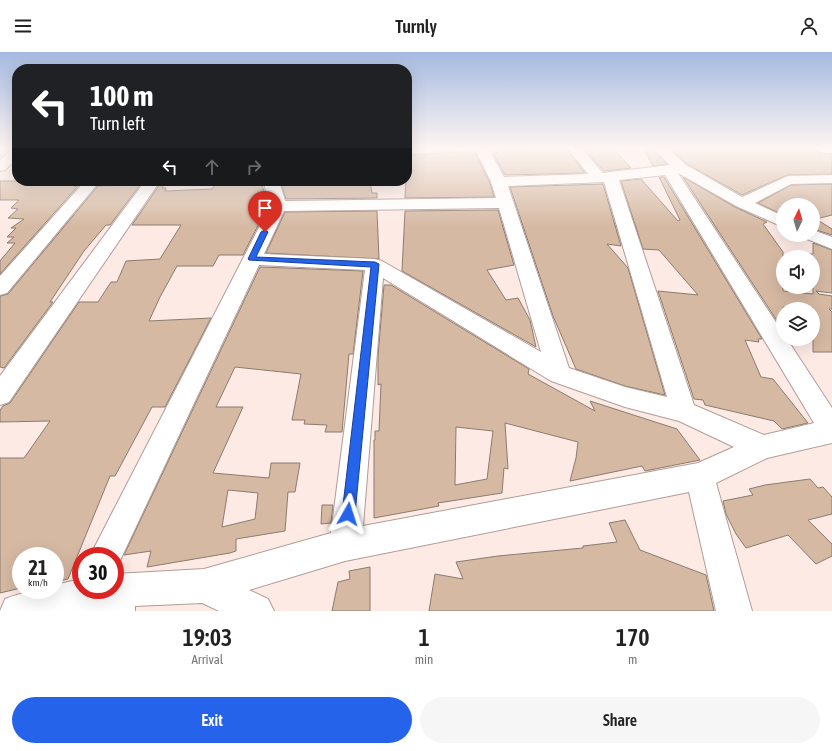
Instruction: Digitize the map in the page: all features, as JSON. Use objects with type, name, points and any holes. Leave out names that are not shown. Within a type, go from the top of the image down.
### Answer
[{"type":"street","points":[[495,175],[499,182],[559,374]]},
{"type":"street","points":[[499,182],[622,175]]},
{"type":"street","points":[[124,595],[204,586],[345,545],[700,476],[763,447],[832,431],[679,175]]},
{"type":"street","points":[[687,175],[776,219]]},
{"type":"street","points":[[605,177],[684,412]]},
{"type":"street","points":[[742,203],[788,180],[832,179]]},
{"type":"street","points":[[0,288],[89,186]]},
{"type":"street","points":[[0,395],[150,186]]},
{"type":"street","points":[[110,547],[278,206],[272,186]]},
{"type":"street","points":[[278,206],[505,203]]},
{"type":"street","points":[[820,238],[832,244]]},
{"type":"street","points":[[252,259],[375,264],[559,374],[625,396],[684,412],[763,447]]},
{"type":"street","points":[[345,545],[375,264]]},
{"type":"street","points":[[700,476],[734,611]]},
{"type":"street","points":[[204,586],[256,611]]},
{"type":"street","points":[[17,611],[92,599]]},
{"type":"building","points":[[412,175],[486,175],[494,197],[405,198],[406,186],[412,186]]},
{"type":"building","points":[[707,175],[787,175],[742,195]]},
{"type":"building","points":[[659,177],[664,177],[762,339],[758,339],[759,342],[745,340],[761,377],[773,379],[808,423],[782,429],[774,421],[705,405],[703,400],[694,399],[658,291],[698,295],[659,250],[643,249],[621,181],[641,179],[678,221],[680,220]]},
{"type":"building","points":[[683,177],[735,207],[767,222],[763,224],[782,250],[776,250],[776,294],[819,294],[832,296],[832,309],[829,309],[832,312],[832,352],[813,352],[813,346],[820,346],[820,302],[776,302],[776,319]]},
{"type":"building","points":[[0,181],[12,181],[12,186],[78,186],[0,274],[0,261],[15,243],[7,243],[14,237],[7,237],[16,228],[11,228],[24,219],[8,218],[18,209],[11,208],[19,200],[0,200]]},
{"type":"building","points":[[603,184],[621,246],[607,244],[628,268],[665,395],[625,386],[576,369],[553,316],[510,187]]},
{"type":"building","points":[[832,184],[832,215],[820,218],[820,198],[776,198],[776,212],[758,203],[791,185]]},
{"type":"building","points":[[98,186],[139,186],[110,225],[106,225],[84,251],[50,302],[53,302],[4,368],[0,367],[0,296],[8,294]]},
{"type":"building","points":[[159,186],[164,186],[162,188],[166,188],[165,191],[212,189],[214,186],[262,186],[268,206],[243,255],[219,255],[213,266],[177,266],[160,297],[149,321],[211,318],[165,407],[152,407],[115,476],[110,476],[81,547],[72,547],[72,569],[68,579],[64,580],[64,547],[12,547],[12,590],[0,593],[0,458],[24,458],[50,421],[0,422],[0,410],[3,406],[10,403],[79,302],[98,302],[111,282],[117,282],[126,261],[160,259],[181,225],[132,225]]},
{"type":"building","points":[[281,186],[371,186],[372,193],[377,193],[377,198],[286,199]]},
{"type":"building","points":[[498,210],[514,265],[487,270],[506,300],[518,298],[530,320],[536,347],[402,271],[405,211]]},
{"type":"building","points":[[377,211],[379,259],[266,253],[285,212]]},
{"type":"building","points":[[820,222],[832,229],[832,235],[820,231]]},
{"type":"building","points":[[813,243],[832,250],[832,293],[820,292],[820,250],[813,250]]},
{"type":"building","points":[[260,267],[363,271],[353,354],[349,354],[342,432],[325,432],[327,425],[304,424],[305,420],[292,420],[301,374],[235,367],[216,407],[243,407],[213,473],[269,478],[271,463],[300,463],[295,492],[288,492],[285,531],[236,539],[236,551],[230,553],[147,567],[151,551],[124,555]],"holes":[[[228,490],[258,493],[255,519],[222,527]]]},
{"type":"building","points":[[384,285],[391,285],[529,369],[528,374],[595,411],[590,401],[677,429],[700,460],[645,471],[642,466],[570,481],[576,458],[578,442],[505,423],[508,469],[504,468],[502,493],[438,503],[439,506],[374,518],[374,440],[375,431],[379,431],[381,384],[378,385],[378,356]],"holes":[[[456,427],[493,431],[487,479],[455,485]]]},
{"type":"building","points":[[810,479],[818,488],[823,487],[832,497],[832,514],[808,520],[832,544],[832,556],[816,564],[788,535],[746,548],[736,534],[726,514],[723,501],[753,495],[749,489],[765,485]]},
{"type":"building","points":[[322,505],[333,505],[331,523],[321,524]]},
{"type":"building","points":[[625,520],[640,550],[706,575],[714,611],[429,611],[435,574],[463,579],[456,562],[498,556],[583,548],[583,546],[617,542],[609,523]]},
{"type":"building","points":[[370,567],[370,611],[332,611],[338,582],[350,579],[349,571]]},
{"type":"route","points":[[265,232],[252,259],[375,264],[348,514]]}]
